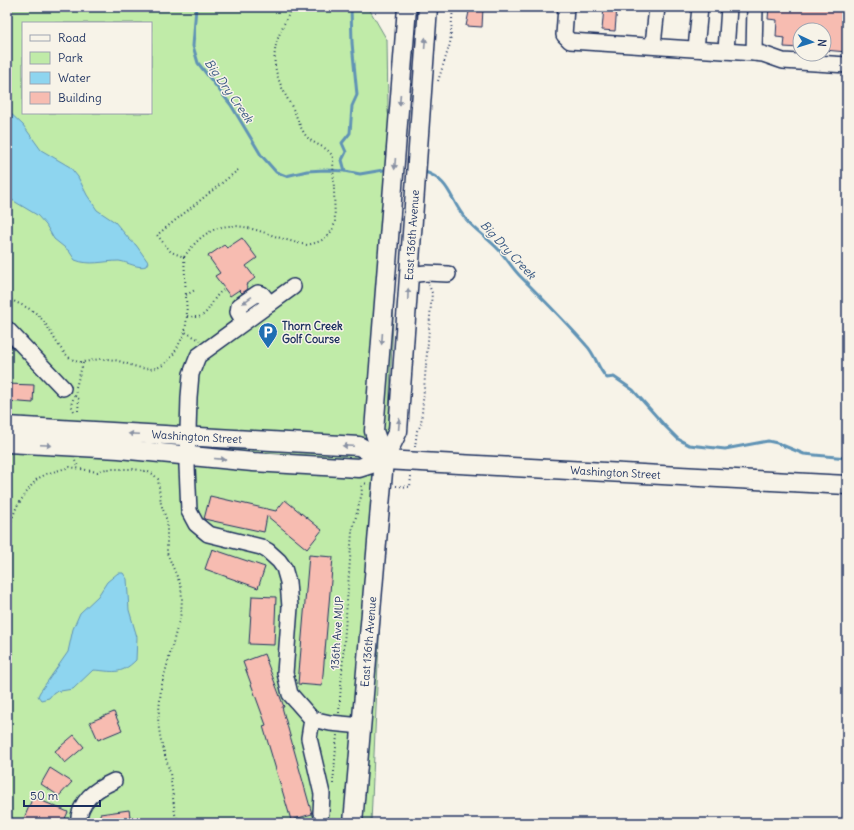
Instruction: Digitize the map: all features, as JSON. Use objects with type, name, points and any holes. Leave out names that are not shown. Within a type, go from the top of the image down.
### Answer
[{"type":"main road","name":"East 136th Avenue","points":[[384,460],[374,431],[407,7]]},
{"type":"main road","name":"East 136th Avenue","points":[[353,823],[384,460],[398,431],[418,127],[428,7]]},
{"type":"main road","name":"Washington Street","points":[[7,426],[359,446],[384,460]]},
{"type":"main road","name":"Washington Street","points":[[7,443],[119,449],[187,456],[359,468],[384,460],[847,485]]},
{"type":"street","points":[[566,7],[564,35],[570,41],[754,53],[764,54],[783,61],[847,65]]},
{"type":"street","points":[[653,46],[656,7]]},
{"type":"street","points":[[693,48],[700,7]]},
{"type":"street","points":[[726,51],[729,7]]},
{"type":"street","points":[[754,53],[755,7]]},
{"type":"street","points":[[408,275],[426,273],[448,274]]},
{"type":"street","points":[[293,288],[198,356],[193,366],[189,397],[187,436],[189,511],[196,524],[208,534],[261,547],[274,556],[284,568],[288,582],[290,599],[286,680],[290,694],[312,719],[338,724],[362,726]]},
{"type":"street","points":[[7,329],[69,392]]},
{"type":"street","points":[[312,719],[309,738],[322,794],[320,813]]},
{"type":"street","points":[[78,823],[81,809],[87,798],[102,787],[114,781]]},
{"type":"path","points":[[7,298],[37,315],[61,350],[71,358],[83,363],[102,359],[117,360],[137,367],[149,369],[160,367],[169,362],[175,354],[185,332],[187,316],[184,257],[203,236],[211,230],[236,225],[247,226],[299,244],[307,245],[317,243],[328,237],[334,227],[334,176],[331,153],[308,138],[285,96],[274,69],[274,57],[277,42],[282,27],[294,7]]},
{"type":"path","points":[[436,84],[450,44],[453,7]]},
{"type":"path","points":[[184,257],[171,252],[157,235],[238,170]]},
{"type":"path","points":[[417,431],[421,424],[432,293],[426,273]]},
{"type":"path","points":[[186,295],[195,290]]},
{"type":"path","points":[[187,316],[197,318],[206,313],[214,298],[223,290]]},
{"type":"path","points":[[185,332],[210,347]]},
{"type":"path","points":[[74,411],[71,405],[69,392],[77,379],[83,363]]},
{"type":"path","points":[[69,392],[79,399],[78,411]]},
{"type":"path","points":[[75,461],[79,468]]},
{"type":"path","points":[[70,467],[71,462]]},
{"type":"path","points":[[7,540],[12,519],[31,486],[41,476],[70,467],[97,472],[106,469],[133,468],[154,474],[158,479],[161,504],[167,521],[167,553],[181,586],[182,599],[172,649],[161,688],[158,723],[161,741],[170,773],[175,814],[179,823]]},
{"type":"path","name":"136th Ave MUP","points":[[333,785],[352,532],[362,493],[359,468]]},
{"type":"path","points":[[7,561],[9,580],[7,588]]},
{"type":"green space","points":[[7,7],[368,7],[387,40],[388,112],[390,121],[397,230],[371,823],[7,823]]},
{"type":"water","points":[[7,110],[23,125],[41,150],[70,167],[78,177],[97,210],[115,222],[136,245],[148,262],[146,266],[136,266],[119,261],[86,263],[75,260],[69,251],[54,239],[46,225],[37,215],[7,197]]},
{"type":"water","points":[[118,573],[123,573],[127,579],[129,610],[137,637],[136,660],[121,670],[93,670],[73,689],[54,692],[49,698],[41,700],[38,696],[40,692],[68,652],[73,629],[80,613],[98,596],[107,582]]},
{"type":"building","points":[[470,7],[483,8],[482,27],[466,26]]},
{"type":"building","points":[[604,7],[617,7],[615,31],[602,30]]},
{"type":"building","points":[[769,7],[847,7],[847,52],[832,51],[832,22],[792,22],[792,48],[784,47],[785,38],[776,37],[777,20],[768,19]]},
{"type":"building","points":[[242,238],[257,258],[246,266],[255,278],[246,285],[248,289],[242,293],[239,290],[230,296],[215,276],[220,273],[208,256],[224,245],[227,248]]},
{"type":"building","points":[[7,384],[34,385],[33,403],[7,401]]},
{"type":"building","points":[[210,496],[276,511],[285,500],[322,530],[307,549],[267,516],[264,532],[204,519]]},
{"type":"building","points":[[212,549],[265,567],[258,588],[205,569]]},
{"type":"building","points":[[309,555],[333,557],[322,686],[298,684]]},
{"type":"building","points":[[252,596],[276,597],[274,645],[249,644]]},
{"type":"building","points":[[264,654],[284,707],[282,707],[312,814],[291,820],[263,726],[266,725],[243,662]]},
{"type":"building","points":[[114,712],[122,730],[98,740],[90,722]]},
{"type":"building","points":[[74,735],[84,747],[65,763],[55,751]]},
{"type":"building","points":[[50,768],[72,782],[59,796],[41,784]]},
{"type":"building","points":[[33,797],[68,812],[63,823],[22,823]]},
{"type":"building","points":[[129,810],[131,823],[101,823],[100,814]]},
{"type":"waterway","name":"Big Dry Creek","points":[[196,7],[193,46],[198,63],[231,105],[261,155],[276,172],[286,176],[307,171],[345,171],[360,174],[389,169]]},
{"type":"waterway","points":[[345,171],[342,160],[346,152],[342,143],[350,133],[352,106],[357,95],[352,43],[351,7]]},
{"type":"waterway","name":"Big Dry Creek","points":[[422,171],[432,175],[445,185],[460,212],[499,250],[517,273],[586,345],[607,378],[614,377],[633,390],[678,439],[689,445],[725,449],[768,441],[804,454],[847,458]]},
{"type":"place","name":"Thorn Creek Golf Course","points":[[268,349]]}]
